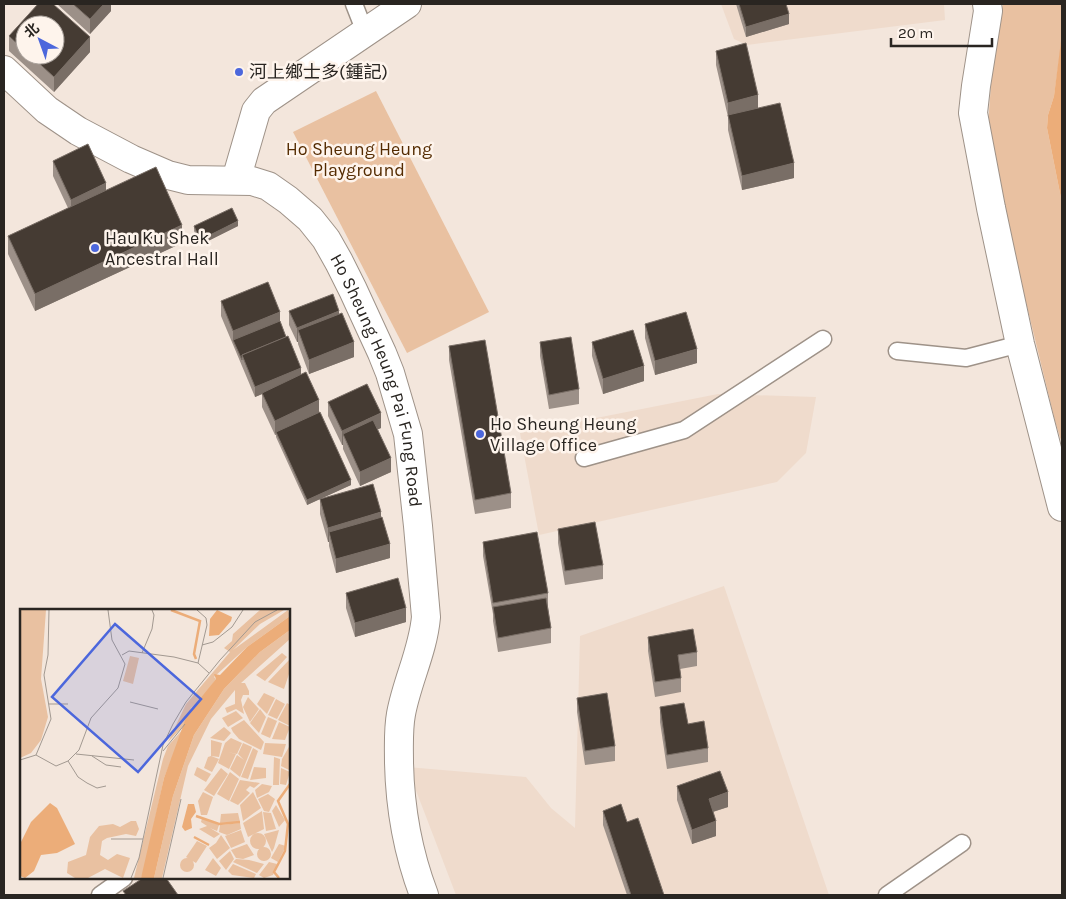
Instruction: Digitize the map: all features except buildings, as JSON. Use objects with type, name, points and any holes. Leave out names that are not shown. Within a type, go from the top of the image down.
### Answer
[{"type":"street","points":[[236,180],[256,111],[264,101],[407,4]]},
{"type":"street","points":[[987,4],[988,11],[973,113],[1020,344],[1062,507]]},
{"type":"street","name":"Ho Sheung Heung Pai Fung Road","points":[[4,70],[64,122],[130,159],[168,176],[188,180],[252,181],[268,186],[310,219],[326,239],[354,290],[390,373],[408,434],[426,617],[425,630],[402,712],[398,734],[399,779],[409,845],[424,895]]},
{"type":"lane","points":[[354,4],[365,32]]},
{"type":"lane","points":[[584,458],[684,430],[823,339]]},
{"type":"lane","points":[[898,351],[966,358],[1020,344]]},
{"type":"lane","points":[[888,895],[962,843]]},
{"type":"lane","points":[[100,895],[123,879]]},
{"type":"shaded area","points":[[721,4],[944,4],[945,20],[747,45],[734,39]]},
{"type":"shaded area","points":[[1062,33],[1062,203],[1047,128],[1048,115],[1054,96]]},
{"type":"shaded area","points":[[718,394],[816,397],[806,453],[777,482],[539,535],[520,433]]},
{"type":"shaded area","points":[[724,586],[829,895],[456,895],[407,767],[526,777],[551,808],[575,828],[580,636]]},
{"type":"green space","points":[[1003,4],[1062,4],[1060,54],[1047,128],[1062,203],[1062,444],[1021,282],[988,125],[992,71]]},
{"type":"green space","name":"Ho Sheung Heung Playground","points":[[376,91],[489,312],[407,353],[293,132]]},
{"type":"place","name":"河上鄉士多(鍾記)","points":[[239,72]]},
{"type":"place","name":"Hau Ku Shek Ancestral Hall","points":[[95,248]]},
{"type":"place","name":"Ho Sheung Heung Village Office","points":[[480,434]]}]
